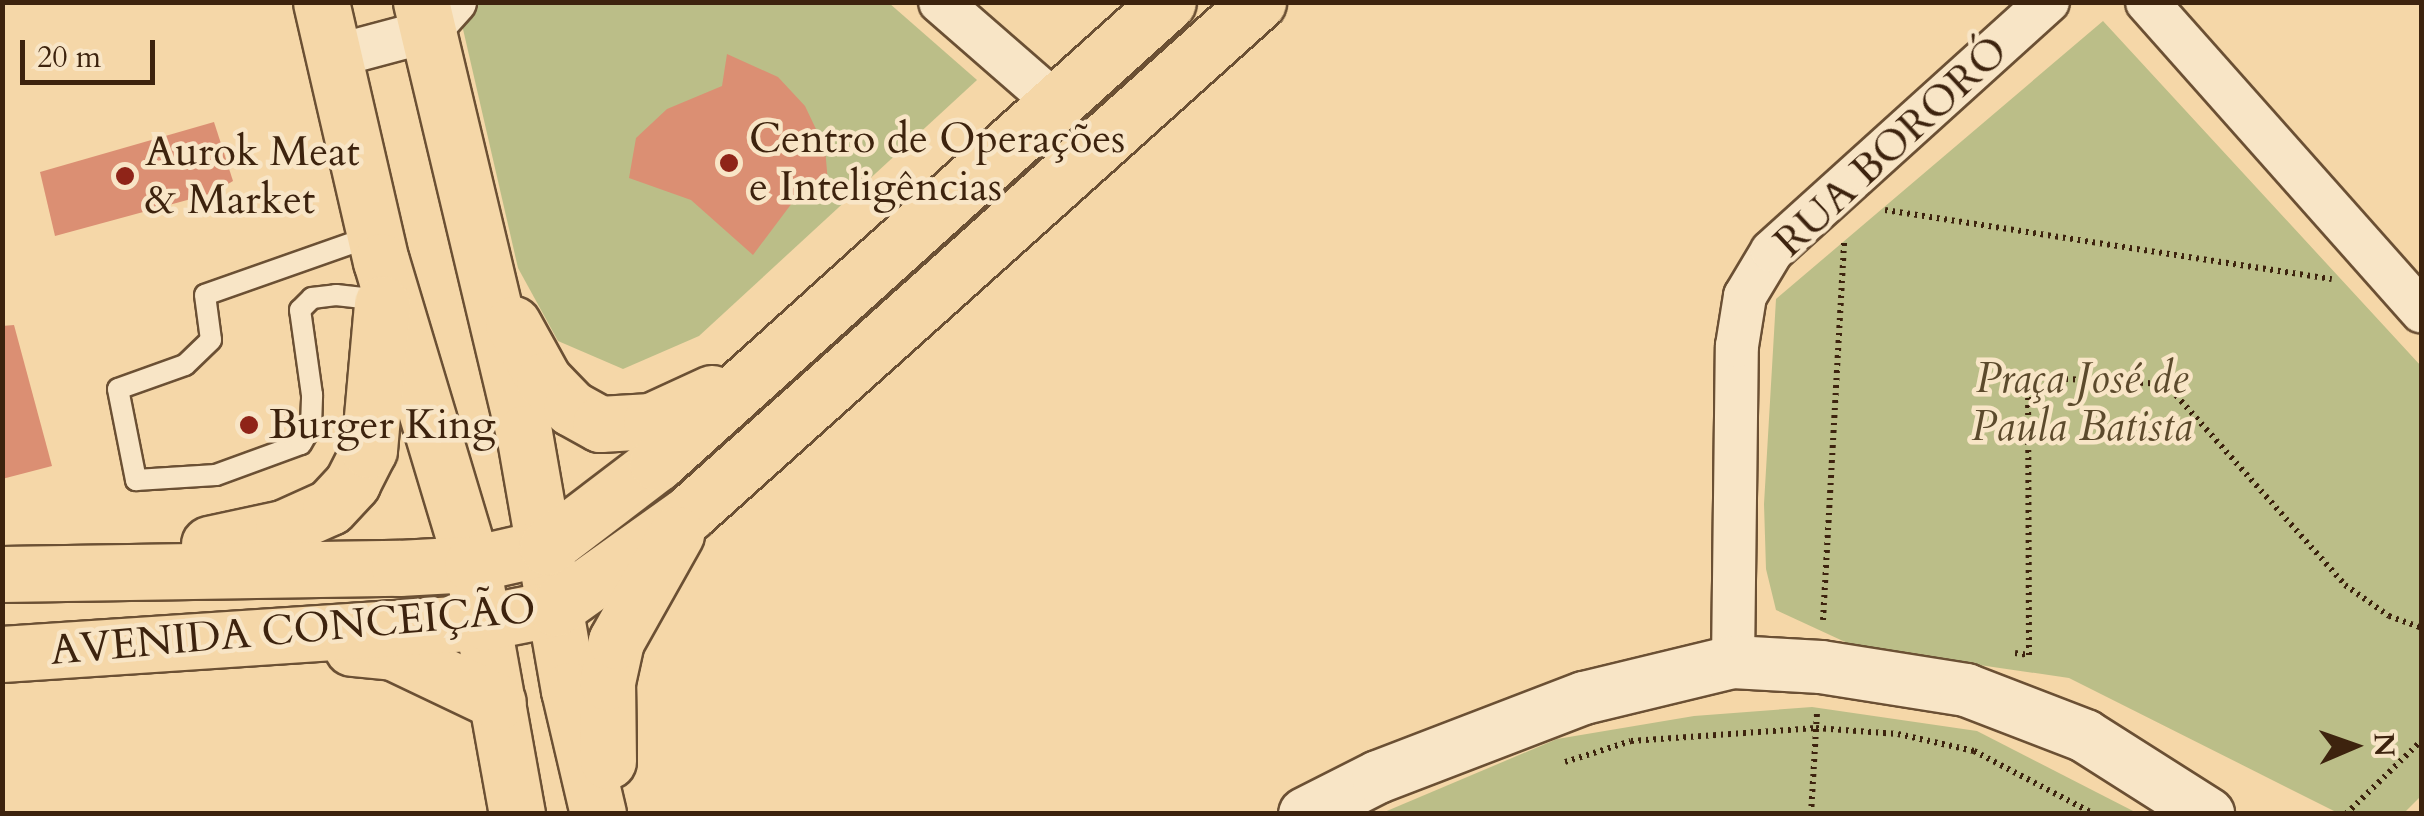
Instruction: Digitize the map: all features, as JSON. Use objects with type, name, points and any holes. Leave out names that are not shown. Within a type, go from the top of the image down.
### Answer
[{"type":"main road","points":[[321,2],[380,265],[472,564],[517,814]]},
{"type":"main road","name":"AVENIDA CONCEIÇÃO","points":[[2,574],[130,568],[472,564],[546,547],[632,484],[742,380],[1168,2]]},
{"type":"main road","name":"AVENIDA CONCEIÇÃO","points":[[2,654],[485,622],[556,608],[689,514],[1258,2]]},
{"type":"main road","points":[[435,12],[598,814]]},
{"type":"main road","points":[[130,568],[284,528],[330,508],[369,450],[380,265]]},
{"type":"main road","points":[[485,271],[544,380],[571,408],[600,424],[651,421],[742,380]]},
{"type":"main road","points":[[609,814],[607,682],[616,640],[689,514]]},
{"type":"main road","points":[[229,637],[393,652],[498,702]]},
{"type":"street","points":[[940,2],[1057,104]]},
{"type":"street","name":"RUA BORORÓ","points":[[1734,662],[1736,346],[1745,296],[1772,252],[2048,2]]},
{"type":"street","points":[[2147,2],[2412,301]]},
{"type":"street","points":[[335,56],[435,12]]},
{"type":"street","points":[[1305,814],[1520,720],[1734,662],[1831,648],[1966,690],[2086,736],[2208,814]]},
{"type":"lane","points":[[380,265],[300,310],[312,395],[311,427],[300,444],[216,475],[136,480],[118,389],[185,365],[212,340],[206,295],[380,265]]},
{"type":"path","points":[[1876,208],[2412,301]]},
{"type":"path","points":[[1811,814],[1816,728],[1831,648],[1822,627],[1845,230]]},
{"type":"path","points":[[2010,652],[2029,655],[2028,377],[2166,384],[2345,585],[2389,616],[2422,628]]},
{"type":"path","points":[[2422,545],[2422,569]]},
{"type":"path","points":[[1561,763],[1630,740],[1816,728],[1898,734],[1974,750],[2094,814]]},
{"type":"path","points":[[2346,814],[2422,740]]},
{"type":"green space","points":[[457,3],[889,3],[977,80],[699,336],[623,369],[558,341],[518,268]]},
{"type":"green space","name":"Praça José de Paula Batista","points":[[2103,21],[2421,366],[2421,796],[2404,813],[2338,813],[2069,678],[1856,647],[1776,610],[1766,569],[1764,504],[1776,299]]},
{"type":"green space","points":[[1812,707],[1977,731],[2137,813],[1382,813],[1557,739],[1694,716]]},
{"type":"building","name":"Centro de Operações e Inteligências","points":[[727,54],[778,77],[805,106],[825,148],[829,194],[801,191],[753,255],[691,200],[629,178],[636,138],[667,109],[722,86]]},
{"type":"building","name":"Aurok Meat & Market","points":[[214,122],[233,181],[213,193],[55,236],[40,172]]},
{"type":"building","points":[[14,325],[52,466],[2,479],[2,326]]},
{"type":"place","name":"Centro de Operações e Inteligências","points":[[729,163]]},
{"type":"place","name":"Aurok Meat & Market","points":[[125,176]]},
{"type":"place","name":"Burger King","points":[[249,425]]}]
